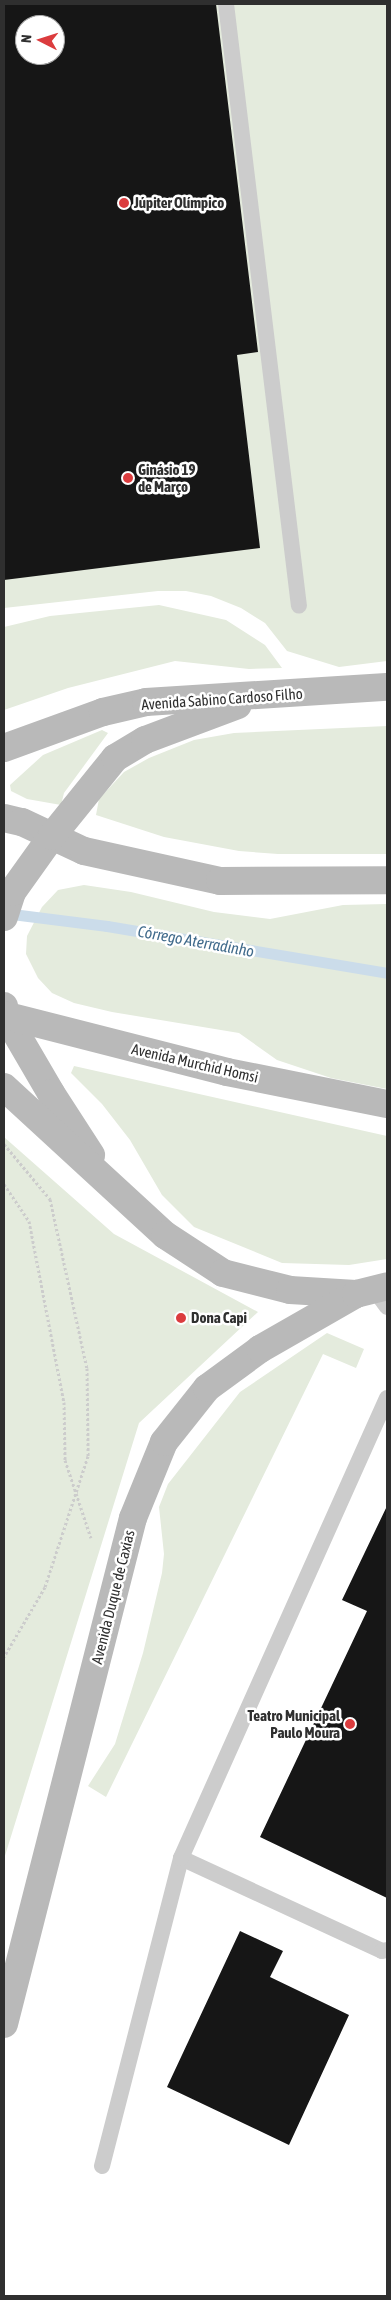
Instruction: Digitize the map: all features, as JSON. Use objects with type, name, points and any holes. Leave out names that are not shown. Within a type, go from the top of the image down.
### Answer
[{"type":"main road","name":"Avenida Sabino Cardoso Filho","points":[[4,748],[79,720],[146,702],[387,687]]},
{"type":"main road","points":[[8,904],[52,836],[115,758],[145,740],[260,696]]},
{"type":"main road","points":[[4,818],[52,836],[84,851],[220,881],[387,880]]},
{"type":"main road","points":[[5,1013],[51,1093],[116,1192]]},
{"type":"main road","name":"Avenida Murchid Homsi","points":[[5,1013],[227,1072],[387,1104]]},
{"type":"main road","points":[[4,1087],[116,1192],[165,1235],[223,1273],[290,1290],[376,1294]]},
{"type":"main road","name":"Avenida Duque de Caxias","points":[[4,2024],[133,1518],[164,1442],[207,1388],[260,1349],[376,1294]]},
{"type":"lane","points":[[226,4],[299,606]]},
{"type":"lane","points":[[102,2166],[181,1858],[387,1398]]},
{"type":"lane","points":[[181,1858],[382,1951],[387,1950]]},
{"type":"path","points":[[4,1144],[50,1199],[87,1368],[88,1456],[45,1587],[4,1657]]},
{"type":"path","points":[[4,1184],[29,1221],[64,1402],[65,1460],[92,1535],[91,1543]]},
{"type":"shaded area","points":[[4,4],[387,4],[387,661],[339,667],[287,651],[265,623],[241,608],[211,596],[186,591],[158,591],[4,608]]},
{"type":"shaded area","points":[[159,605],[226,620],[265,645],[282,668],[249,669],[175,661],[68,688],[4,710],[4,627],[50,616]]},
{"type":"shaded area","points":[[387,726],[387,854],[278,854],[239,851],[164,837],[96,815],[99,799],[124,772],[149,758],[194,740],[234,733]]},
{"type":"shaded area","points":[[102,730],[108,733],[64,793],[61,805],[27,799],[11,791],[10,785],[43,755]]},
{"type":"shaded area","points":[[84,885],[131,892],[214,912],[270,919],[343,905],[387,904],[387,1089],[331,1078],[277,1060],[239,1033],[112,1012],[74,1003],[52,993],[38,978],[26,954],[27,936],[42,907],[58,890]]},
{"type":"shaded area","points":[[74,1066],[387,1136],[387,1259],[349,1265],[282,1263],[194,1227],[162,1195],[130,1140],[102,1104],[71,1073]]},
{"type":"shaded area","points":[[4,1137],[114,1234],[258,1312],[139,1423],[4,1859]]},
{"type":"shaded area","points":[[327,1333],[364,1349],[356,1368],[323,1354],[106,1797],[88,1786],[115,1744],[143,1653],[162,1573],[164,1554],[159,1507],[168,1484],[240,1392]]},
{"type":"building","name":"Júpiter Olímpico","points":[[4,4],[216,4],[258,352],[237,355],[260,548],[4,580]]},
{"type":"building","name":"Teatro Municipal Paulo Moura","points":[[387,1506],[387,1898],[260,1837],[367,1611],[342,1600]]},
{"type":"building","points":[[240,1931],[283,1951],[270,1977],[349,2015],[289,2145],[167,2087]]},
{"type":"waterway","name":"Córrego Aterradinho","points":[[4,913],[107,926],[387,973]]},
{"type":"place","name":"Júpiter Olímpico","points":[[124,203]]},
{"type":"place","name":"Ginásio 19 de Março","points":[[128,478]]},
{"type":"place","name":"Dona Capi","points":[[181,1318]]},
{"type":"place","name":"Teatro Municipal Paulo Moura","points":[[350,1724]]}]
